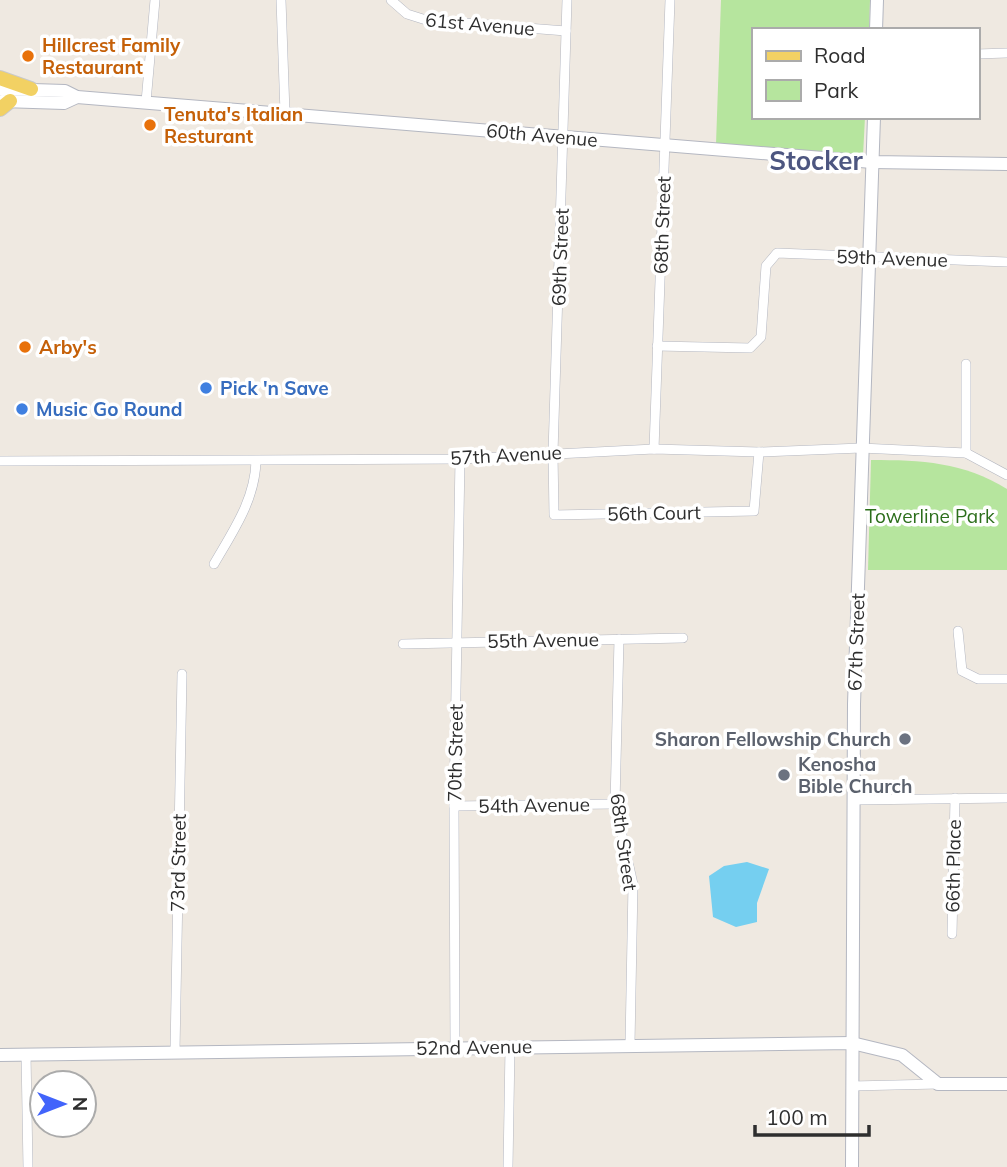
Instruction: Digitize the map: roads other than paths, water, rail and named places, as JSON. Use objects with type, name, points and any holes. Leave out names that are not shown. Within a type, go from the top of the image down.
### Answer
[{"type":"main road","points":[[0,78],[31,89]]},
{"type":"street","points":[[146,102],[155,0]]},
{"type":"street","points":[[281,0],[285,113]]},
{"type":"street","name":"69th Street","points":[[554,515],[552,453],[567,0]]},
{"type":"street","name":"68th Street","points":[[654,449],[670,0]]},
{"type":"street","points":[[876,28],[877,0]]},
{"type":"street","name":"61st Avenue","points":[[393,4],[426,20],[566,31]]},
{"type":"street","points":[[979,54],[1007,53]]},
{"type":"street","name":"60th Avenue","points":[[0,89],[65,91],[77,97],[872,162],[1007,164]]},
{"type":"street","name":"60th Avenue","points":[[3,104],[64,103],[77,97]]},
{"type":"street","name":"67th Street","points":[[852,1167],[854,800],[861,448],[874,119]]},
{"type":"street","name":"59th Avenue","points":[[657,346],[750,348],[761,337],[766,267],[777,253],[1007,262]]},
{"type":"street","points":[[966,364],[966,453]]},
{"type":"street","name":"57th Avenue","points":[[0,461],[460,459],[654,449],[759,452],[861,448],[966,453],[1007,474]]},
{"type":"street","name":"56th Court","points":[[554,515],[754,511],[759,452]]},
{"type":"street","name":"70th Street","points":[[455,1048],[454,806],[460,459]]},
{"type":"street","points":[[214,565],[248,502],[254,485],[257,461]]},
{"type":"street","points":[[958,631],[962,671],[978,679],[1007,679]]},
{"type":"street","name":"55th Avenue","points":[[403,645],[683,638]]},
{"type":"street","name":"68th Street","points":[[619,639],[615,804],[633,884],[630,1044]]},
{"type":"street","name":"73rd Street","points":[[175,1051],[181,674]]},
{"type":"street","name":"66th Place","points":[[952,934],[955,798]]},
{"type":"street","points":[[854,800],[1007,798]]},
{"type":"street","name":"54th Avenue","points":[[454,806],[615,804]]},
{"type":"street","name":"52nd Avenue","points":[[0,1055],[630,1044],[852,1043],[902,1055],[938,1084]]},
{"type":"street","points":[[508,1167],[510,1047]]},
{"type":"street","points":[[26,1055],[28,1167]]},
{"type":"street","points":[[852,1086],[1007,1084]]},
{"type":"water","points":[[747,862],[769,869],[757,903],[757,922],[736,927],[713,917],[709,876],[724,866]]},
{"type":"place","name":"Hillcrest Family Restaurant","points":[[28,56]]},
{"type":"place","name":"Tenuta's Italian Resturant","points":[[150,125]]},
{"type":"place","name":"Arby's","points":[[25,347]]},
{"type":"place","name":"Pick 'n Save","points":[[206,388]]},
{"type":"place","name":"Music Go Round","points":[[22,409]]},
{"type":"place","name":"Sharon Fellowship Church","points":[[905,739]]},
{"type":"place","name":"Kenosha Bible Church","points":[[784,775]]},
{"type":"district","name":"Stocker","points":[[816,161]]},
{"type":"park label","name":"Towerline Park","points":[[930,516]]}]
